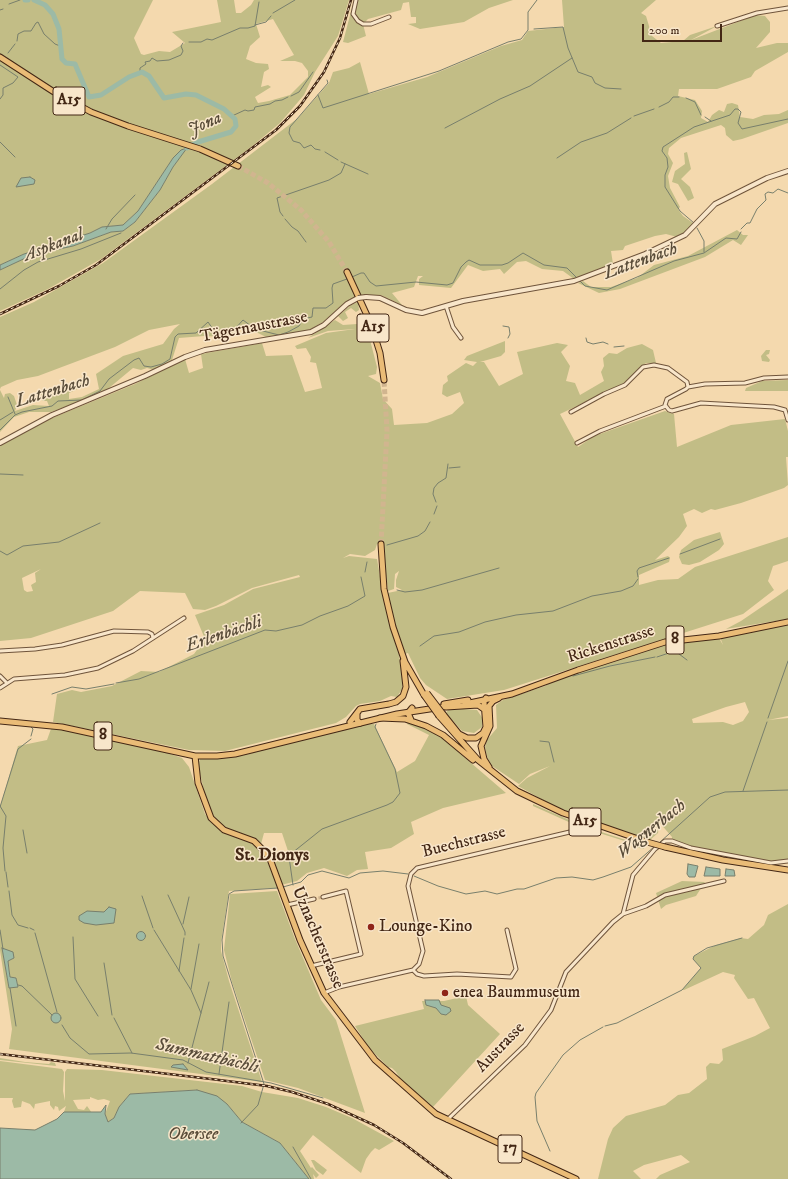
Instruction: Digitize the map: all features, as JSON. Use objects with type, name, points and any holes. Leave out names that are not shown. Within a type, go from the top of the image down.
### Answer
[{"type":"main road","name":"A15","points":[[0,57],[59,95],[91,112],[122,124],[204,150],[238,166]]},
{"type":"main road","name":"A15","points":[[349,275],[371,324],[380,353],[384,380]]},
{"type":"main road","name":"A15","points":[[381,544],[383,578],[387,602],[402,655],[414,678],[464,746],[490,772],[521,793],[557,811],[647,842],[723,860],[788,870]]},
{"type":"main road","name":"Rickenstrasse","points":[[195,756],[224,756],[410,710],[499,698],[665,642],[719,636],[788,622]]},
{"type":"main road","points":[[350,722],[357,712],[365,707],[396,702],[403,696],[406,681],[402,655]]},
{"type":"main road","name":"Rickenstrasse","points":[[301,736],[350,722],[380,718],[410,710],[446,707],[484,699],[539,684]]},
{"type":"main road","points":[[441,715],[459,734],[471,739],[480,736],[485,730],[487,723],[487,711],[490,703],[499,698]]},
{"type":"main road","points":[[484,699],[490,726],[482,742],[481,750],[486,763],[498,778]]},
{"type":"main road","points":[[446,707],[478,705],[487,711]]},
{"type":"main road","points":[[410,710],[408,715],[411,720]]},
{"type":"main road","points":[[357,712],[359,722]]},
{"type":"main road","points":[[380,718],[411,720],[443,735],[484,769],[490,772]]},
{"type":"main road","name":"8","points":[[0,721],[62,727],[195,756]]},
{"type":"main road","name":"Uznacherstrasse","points":[[195,756],[198,783],[211,818],[224,830],[254,841],[270,859],[311,966],[324,993],[375,1060],[429,1108],[447,1120],[576,1179]]},
{"type":"street","points":[[356,0],[354,14],[358,21],[363,24],[371,24],[389,17]]},
{"type":"street","points":[[717,26],[757,13],[788,8]]},
{"type":"street","name":"Tägernaustrasse","points":[[0,443],[52,415],[145,376],[185,356],[205,350],[311,332],[324,324],[347,304],[358,298],[380,298],[416,313],[426,313],[463,302],[577,279],[663,246],[685,235],[708,210],[725,198],[767,178],[788,170]]},
{"type":"street","points":[[446,306],[452,323],[461,338]]},
{"type":"street","points":[[571,412],[625,385],[642,368],[648,366],[668,368],[685,380],[688,388]]},
{"type":"street","points":[[666,406],[667,398],[688,388],[705,384],[745,382],[764,378],[788,377]]},
{"type":"street","points":[[666,406],[672,411],[705,403],[787,408],[788,420]]},
{"type":"street","points":[[577,443],[600,430],[666,406]]},
{"type":"street","points":[[0,688],[6,682],[17,678],[56,676],[89,671],[117,660],[184,618]]},
{"type":"street","points":[[0,651],[35,649],[62,645],[114,631],[148,632],[152,634],[153,638]]},
{"type":"street","points":[[0,676],[6,682]]},
{"type":"street","name":"Buechstrasse","points":[[413,970],[419,964],[423,955],[408,886],[411,874],[417,868],[574,830]]},
{"type":"street","points":[[623,914],[633,875],[655,849],[665,841],[691,848],[771,863],[788,861]]},
{"type":"street","name":"Austrasse","points":[[447,1120],[525,1045],[551,1010],[564,975],[569,968],[623,914],[646,906],[665,895],[724,881]]},
{"type":"street","points":[[311,966],[361,954],[346,891],[324,897]]},
{"type":"street","points":[[287,905],[314,899]]},
{"type":"street","points":[[324,993],[413,970],[417,974],[424,976],[457,974],[510,977],[516,969],[508,930]]},
{"type":"shaded area","points":[[0,0],[153,0],[134,38],[141,54],[144,55],[159,51],[170,52],[185,43],[172,32],[221,22],[217,0],[234,0],[236,13],[241,13],[251,5],[254,0],[349,0],[338,36],[315,72],[304,95],[280,123],[251,147],[101,259],[48,289],[0,311],[0,270],[32,255],[73,246],[111,232],[123,231],[135,222],[160,190],[186,148],[173,158],[138,211],[123,225],[102,227],[90,233],[24,254],[0,265]],"holes":[[[273,19],[294,55],[280,61],[295,61],[302,63],[308,71],[308,77],[290,95],[258,103],[255,97],[271,87],[268,85],[261,87],[264,72],[269,69],[268,64],[256,63],[246,59],[250,46],[260,37],[256,24]]]},
{"type":"shaded area","points":[[354,0],[513,0],[489,8],[464,22],[420,29],[408,24],[416,23],[416,17],[411,17],[409,2],[403,3],[401,10],[368,19],[363,24],[366,36],[348,43],[343,42]]},
{"type":"shaded area","points":[[562,0],[656,0],[641,13],[646,16],[652,36],[661,43],[683,41],[690,35],[717,26],[691,40],[756,15],[765,16],[770,22],[770,32],[756,48],[777,43],[788,43],[788,52],[755,71],[751,77],[717,89],[679,89],[678,96],[695,100],[702,111],[701,118],[708,122],[712,115],[719,110],[724,112],[727,104],[732,103],[738,105],[740,117],[753,119],[764,115],[779,114],[788,110],[788,123],[742,139],[733,141],[726,135],[725,128],[721,125],[681,138],[669,148],[668,154],[673,163],[668,176],[670,188],[680,207],[678,209],[683,216],[693,223],[693,225],[686,232],[677,237],[666,234],[655,236],[625,246],[623,250],[611,251],[613,264],[574,279],[563,271],[542,269],[526,261],[517,262],[504,274],[500,269],[483,271],[468,265],[451,288],[419,285],[419,279],[423,276],[418,276],[414,287],[392,293],[402,305],[381,295],[364,295],[350,299],[323,322],[311,329],[296,334],[266,337],[246,327],[225,337],[204,336],[179,338],[172,360],[154,370],[147,368],[141,370],[133,368],[103,393],[51,412],[29,412],[14,417],[0,432],[0,390],[4,398],[5,394],[10,393],[14,396],[17,405],[15,411],[33,405],[49,406],[47,401],[42,401],[41,394],[58,394],[63,388],[82,378],[88,377],[88,384],[69,393],[69,399],[82,397],[99,389],[96,374],[123,356],[163,344],[174,329],[180,324],[149,330],[115,347],[38,376],[17,380],[1,387],[0,389],[0,317],[34,302],[103,263],[212,184],[298,118],[329,83],[333,72],[349,68],[360,62],[369,94],[427,77],[501,46],[522,40],[528,31],[564,27]]},
{"type":"shaded area","points":[[687,152],[691,169],[681,179],[690,187],[694,198],[688,201],[678,184],[672,182],[675,171],[685,164],[684,153]]},
{"type":"shaded area","points":[[737,230],[743,235],[748,235],[741,245],[733,240],[705,257],[620,289],[599,293],[578,283],[583,281],[591,287],[611,287],[637,278],[654,265],[688,256]]},
{"type":"shaded area","points":[[358,302],[359,310],[356,312],[351,308],[345,312],[348,318],[343,321],[338,316],[351,305]]},
{"type":"shaded area","points":[[335,320],[343,325],[357,324],[363,327],[364,332],[368,332],[377,367],[376,374],[368,376],[380,383],[383,399],[392,409],[394,425],[427,423],[452,414],[464,403],[460,392],[447,397],[442,394],[443,385],[448,381],[447,376],[466,363],[473,366],[477,362],[464,360],[467,356],[505,341],[505,352],[501,356],[480,362],[484,362],[499,386],[523,374],[517,352],[557,343],[568,345],[561,352],[570,366],[566,381],[575,383],[580,395],[604,381],[601,372],[604,366],[603,358],[609,353],[617,354],[627,348],[642,344],[653,350],[656,363],[646,363],[623,384],[560,414],[578,447],[594,436],[665,411],[674,414],[677,447],[731,425],[785,419],[788,431],[788,457],[786,457],[788,485],[784,488],[741,503],[715,510],[711,509],[702,513],[694,509],[683,514],[687,526],[679,537],[655,560],[668,556],[670,558],[669,562],[639,575],[639,585],[658,580],[678,579],[695,567],[788,537],[788,561],[773,566],[768,581],[774,590],[743,614],[504,690],[447,699],[426,685],[420,678],[408,653],[399,656],[404,677],[402,689],[397,697],[391,696],[380,701],[360,704],[356,706],[346,717],[336,723],[225,751],[189,750],[53,722],[57,694],[72,690],[81,692],[112,686],[141,671],[159,672],[194,654],[205,639],[195,615],[224,605],[253,589],[300,577],[299,575],[252,588],[205,610],[193,609],[185,593],[140,591],[113,611],[31,638],[0,641],[0,445],[45,421],[135,384],[185,359],[189,373],[203,368],[201,354],[262,343],[266,356],[292,355],[305,392],[322,388],[316,363],[310,362],[311,357],[306,348],[297,349],[295,346],[326,333],[355,329],[328,331],[308,338]],"holes":[[[382,543],[388,591],[394,589],[395,574],[399,571],[396,580],[396,587],[402,590],[383,594],[377,559],[349,556],[343,558],[350,554],[365,556],[375,550],[377,544]],[[41,569],[35,573],[36,582],[31,585],[33,591],[27,592],[24,590],[22,578]]]},
{"type":"shaded area","points":[[766,350],[770,350],[769,354],[766,355],[770,360],[769,362],[762,361],[761,356]]},
{"type":"shaded area","points":[[788,380],[788,391],[745,391],[746,388],[762,381]]},
{"type":"shaded area","points":[[720,532],[724,544],[719,550],[700,562],[689,565],[682,564],[679,557],[681,550],[694,540]]},
{"type":"shaded area","points":[[788,589],[788,619],[726,629],[741,621]]},
{"type":"shaded area","points":[[788,623],[788,716],[768,720],[788,718],[788,861],[771,863],[691,848],[672,841],[672,837],[659,822],[655,824],[659,825],[658,833],[650,840],[593,822],[552,805],[518,786],[527,778],[550,766],[530,774],[519,784],[492,766],[487,757],[485,747],[487,740],[497,728],[496,705],[503,700],[545,686],[552,681],[666,644],[719,638],[723,645],[720,637]],"holes":[[[745,702],[749,712],[743,721],[733,725],[723,722],[693,723],[692,719]]]},
{"type":"shaded area","points":[[448,710],[477,710],[483,719],[482,727],[474,733],[462,731],[446,713]]},
{"type":"shaded area","points":[[408,722],[431,731],[442,738],[506,793],[443,808],[411,822],[414,834],[391,848],[365,852],[368,869],[357,870],[347,876],[324,868],[307,873],[297,881],[281,885],[280,876],[273,863],[290,857],[282,833],[264,833],[261,844],[245,835],[227,830],[222,824],[219,824],[209,812],[198,765],[200,759],[362,724],[374,724],[397,772],[415,761],[429,735],[407,724]]},
{"type":"shaded area","points":[[52,726],[159,750],[182,758],[189,767],[205,814],[212,823],[226,834],[254,844],[266,858],[278,888],[229,891],[221,942],[221,951],[229,981],[262,1082],[9,1049],[12,1029],[0,950],[0,807],[18,746],[47,740]],"holes":[[[2,948],[14,958],[8,961],[9,970],[10,977],[16,978],[18,986],[9,988]]]},
{"type":"shaded area","points":[[533,804],[583,826],[632,842],[634,845],[644,847],[644,849],[634,847],[631,843],[580,827],[533,806]]},
{"type":"shaded area","points":[[682,881],[705,882],[696,896],[666,905],[661,909],[656,893]]},
{"type":"shaded area","points":[[277,891],[295,939],[321,1000],[336,1020],[365,1113],[298,1088],[265,1080],[232,982],[224,950],[230,894]]},
{"type":"shaded area","points":[[788,904],[788,1179],[656,1179],[660,1175],[690,1162],[681,1155],[644,1165],[633,1171],[641,1179],[598,1179],[608,1139],[613,1128],[626,1116],[665,1105],[678,1095],[689,1093],[707,1079],[706,1067],[710,1063],[719,1064],[723,1060],[722,1049],[755,1036],[770,1028],[754,998],[748,999],[734,978],[735,975],[723,972],[682,990],[701,968],[693,959],[694,956],[716,945],[741,938],[748,939],[764,925],[768,915]]},
{"type":"shaded area","name":"enea Baummuseum","points":[[466,996],[468,1005],[500,1034],[433,1107],[401,1080],[392,1068],[388,1067],[369,1048],[355,1026],[424,1009],[422,1001],[444,1001]]},
{"type":"shaded area","points":[[0,1058],[49,1064],[51,1062],[55,1063],[56,1066],[0,1060]]},
{"type":"shaded area","points":[[0,1061],[62,1069],[64,1072],[63,1091],[65,1101],[65,1072],[67,1069],[102,1070],[242,1086],[262,1092],[298,1098],[326,1107],[352,1118],[394,1141],[379,1150],[375,1148],[366,1159],[361,1173],[313,1135],[300,1151],[311,1168],[312,1167],[319,1175],[316,1178],[313,1174],[314,1179],[309,1179],[280,1143],[242,1122],[227,1104],[197,1090],[130,1094],[119,1107],[114,1118],[108,1122],[105,1114],[110,1101],[104,1099],[98,1100],[90,1097],[90,1099],[73,1100],[78,1109],[84,1110],[87,1106],[92,1113],[64,1112],[66,1106],[59,1111],[58,1107],[55,1106],[54,1110],[50,1105],[50,1101],[35,1104],[34,1109],[30,1104],[22,1101],[21,1107],[14,1108],[12,1101],[13,1098],[0,1098]]},
{"type":"shaded area","points":[[311,1160],[314,1160],[327,1170],[323,1175],[316,1170]]},
{"type":"water","points":[[187,148],[173,167],[160,190],[135,222],[123,231],[111,232],[73,246],[32,255],[0,270],[0,265],[24,254],[90,233],[102,227],[123,225],[138,211],[173,158],[181,150]]},
{"type":"water","points":[[30,177],[35,180],[34,184],[16,187],[21,178]]},
{"type":"water","points":[[688,864],[698,866],[695,877],[689,877],[687,874]]},
{"type":"water","points":[[706,867],[720,869],[720,876],[704,876]]},
{"type":"water","points":[[726,869],[734,870],[735,876],[725,876]]},
{"type":"water","points":[[109,907],[116,909],[114,923],[96,925],[84,923],[79,920],[79,916],[87,911],[104,912]]},
{"type":"water","points":[[141,931],[146,936],[141,941],[136,936]]},
{"type":"water","points":[[2,948],[13,952],[14,958],[8,961],[10,977],[16,978],[18,987],[9,988]]},
{"type":"water","points":[[425,1000],[439,1000],[441,1005],[450,1008],[451,1011],[446,1015],[441,1014],[436,1008],[426,1005]]},
{"type":"water","points":[[54,1013],[58,1013],[60,1014],[60,1022],[54,1023],[51,1020],[51,1016]]},
{"type":"water","points":[[183,1064],[188,1070],[171,1067],[173,1065]]},
{"type":"water","name":"Obersee","points":[[197,1090],[217,1096],[227,1104],[242,1122],[280,1143],[309,1179],[0,1179],[0,1128],[35,1130],[57,1119],[64,1112],[101,1112],[106,1105],[105,1114],[108,1122],[114,1118],[119,1107],[130,1094]]},
{"type":"waterway","points":[[9,4],[20,0]]},
{"type":"waterway","name":"Jona","points":[[34,0],[45,5],[53,14],[59,29],[62,59],[66,63],[75,64],[89,97],[101,95],[129,77],[142,72],[149,76],[164,98],[186,94],[196,95],[224,109],[235,119],[236,126],[231,132],[198,142],[187,148]]},
{"type":"waterway","points":[[273,13],[295,0]]},
{"type":"waterway","points":[[318,95],[323,108],[439,71],[508,42],[521,39],[528,30],[528,12],[537,0]]},
{"type":"waterway","points":[[189,42],[201,42],[207,39],[212,40],[240,28],[255,26],[259,2]]},
{"type":"waterway","points":[[255,25],[266,22],[271,16]]},
{"type":"waterway","points":[[17,41],[18,34],[24,31],[31,31],[38,22],[44,34],[55,44],[60,46]]},
{"type":"waterway","points":[[534,29],[563,27],[568,48],[578,72],[592,77],[595,83],[605,88],[621,89]]},
{"type":"waterway","points":[[140,72],[140,68],[146,64],[145,62],[150,61],[152,58],[157,61],[169,60],[181,55],[183,51],[181,46],[183,43]]},
{"type":"waterway","points":[[8,53],[15,44]]},
{"type":"waterway","points":[[445,128],[500,99],[530,86],[572,58]]},
{"type":"waterway","points":[[0,65],[18,77],[13,83],[3,88],[3,95],[0,99]]},
{"type":"waterway","points":[[291,96],[299,92],[313,72]]},
{"type":"waterway","points":[[320,150],[315,149],[311,145],[304,148],[300,143],[293,141],[289,133],[290,127],[328,83],[327,80]]},
{"type":"waterway","points":[[232,116],[245,110],[254,110],[255,107],[270,104],[288,97]]},
{"type":"waterway","points":[[659,107],[669,102],[673,97],[679,97]]},
{"type":"waterway","points":[[686,98],[695,102],[701,115]]},
{"type":"waterway","points":[[634,116],[654,109]]},
{"type":"waterway","name":"Lattenbach","points":[[694,223],[680,211],[665,187],[665,175],[668,167],[667,158],[662,151],[663,147],[694,127],[730,115],[735,109],[738,109],[741,112],[738,123],[742,129],[788,119]]},
{"type":"waterway","name":"Lattenbach","points":[[705,117],[711,121]]},
{"type":"waterway","points":[[557,158],[581,142],[607,133],[631,118]]},
{"type":"waterway","points":[[0,142],[15,157]]},
{"type":"waterway","points":[[325,152],[338,160]]},
{"type":"waterway","points":[[341,162],[368,174]]},
{"type":"waterway","points":[[283,216],[280,212],[277,198],[329,180],[341,173],[345,164]]},
{"type":"waterway","points":[[741,229],[747,223],[750,223],[757,209],[766,200],[765,194],[768,192],[773,193],[778,189],[788,193]]},
{"type":"waterway","points":[[106,229],[112,219],[135,195]]},
{"type":"waterway","points":[[285,219],[298,231],[306,242]]},
{"type":"waterway","name":"Lattenbach","points":[[697,228],[704,241],[704,252]]},
{"type":"waterway","name":"Lattenbach","points":[[579,280],[585,286],[607,290],[674,261],[704,253],[726,238],[737,239],[741,232]]},
{"type":"waterway","name":"Aspkanal","points":[[0,289],[24,270],[38,262],[81,249],[121,233]]},
{"type":"waterway","name":"Lattenbach","points":[[352,277],[364,273],[370,282],[376,286],[416,282],[447,285],[453,283],[461,267],[469,260],[480,265],[502,265],[508,263],[523,253],[544,265],[567,268],[577,278]]},
{"type":"waterway","name":"Lattenbach","points":[[0,430],[15,415],[22,412],[52,406],[58,401],[82,400],[100,391],[109,379],[134,360],[139,358],[144,366],[151,367],[162,364],[170,359],[175,337],[178,334],[196,333],[208,322],[217,335],[234,330],[243,320],[255,329],[279,335],[288,332],[299,326],[303,319],[312,317],[313,308],[326,308],[333,303],[333,284],[347,279]]},
{"type":"waterway","points":[[503,326],[509,327],[510,334],[508,338]]},
{"type":"waterway","points":[[586,338],[587,342],[593,344],[603,342],[608,344]]},
{"type":"waterway","points":[[614,347],[624,346]]},
{"type":"waterway","points":[[8,397],[15,414]]},
{"type":"waterway","points":[[0,420],[13,412]]},
{"type":"waterway","points":[[436,502],[433,494],[434,488],[438,483],[446,478],[448,464]]},
{"type":"waterway","points":[[449,468],[460,467]]},
{"type":"waterway","points":[[0,474],[23,475]]},
{"type":"waterway","points":[[434,514],[437,506]]},
{"type":"waterway","points":[[387,545],[418,536],[425,531],[430,522]]},
{"type":"waterway","points":[[0,551],[7,555],[23,546],[59,542],[100,523]]},
{"type":"waterway","points":[[680,554],[720,539]]},
{"type":"waterway","points":[[638,577],[637,571],[639,568],[669,558]]},
{"type":"waterway","points":[[365,572],[367,562]]},
{"type":"waterway","points":[[397,590],[405,592],[422,590],[499,568]]},
{"type":"waterway","name":"Erlenbächli","points":[[116,683],[139,679],[265,630],[276,631],[302,625],[320,616],[348,606],[365,596],[361,577]]},
{"type":"waterway","points":[[420,646],[434,636],[459,632],[485,622],[516,615],[553,611],[592,596],[621,591],[633,586],[638,579]]},
{"type":"waterway","points":[[657,657],[675,651],[687,660]]},
{"type":"waterway","points":[[573,676],[610,666],[655,657]]},
{"type":"waterway","points":[[768,718],[788,661]]},
{"type":"waterway","name":"Erlenbächli","points":[[52,694],[72,687],[86,689],[114,684]]},
{"type":"waterway","points":[[743,791],[767,722]]},
{"type":"waterway","points":[[293,885],[289,857],[292,853],[322,829],[387,805],[393,802],[400,793],[395,769],[375,727],[376,724]]},
{"type":"waterway","name":"Erlenbächli","points":[[30,726],[33,729],[31,736]]},
{"type":"waterway","name":"Erlenbächli","points":[[0,807],[18,749],[31,739]]},
{"type":"waterway","points":[[540,741],[549,742],[554,762]]},
{"type":"waterway","name":"Wagnerbach","points":[[659,843],[710,797],[725,792],[788,790]]},
{"type":"waterway","name":"Erlenbächli","points":[[0,806],[6,816],[3,848],[5,871]]},
{"type":"waterway","points":[[23,830],[27,853]]},
{"type":"waterway","name":"Wagnerbach","points":[[414,876],[438,886],[466,894],[485,891],[497,894],[517,889],[524,889],[556,878],[572,877],[593,880],[603,877],[631,867],[655,846]]},
{"type":"waterway","name":"Wagnerbach","points":[[283,887],[301,882],[308,875],[322,871],[349,878],[360,873],[383,871],[408,874]]},
{"type":"waterway","name":"Erlenbächli","points":[[6,872],[8,887]]},
{"type":"waterway","points":[[241,1123],[258,1105],[264,1084],[223,956],[222,940],[229,894],[234,891],[278,888]]},
{"type":"waterway","name":"Erlenbächli","points":[[9,891],[12,915],[18,925],[28,928]]},
{"type":"waterway","points":[[168,895],[185,935]]},
{"type":"waterway","points":[[142,896],[153,928]]},
{"type":"waterway","points":[[183,924],[189,897]]},
{"type":"waterway","name":"Erlenbächli","points":[[30,928],[34,930]]},
{"type":"waterway","points":[[0,930],[3,949]]},
{"type":"waterway","points":[[154,930],[191,990],[201,1013]]},
{"type":"waterway","name":"Erlenbächli","points":[[35,933],[57,1012]]},
{"type":"waterway","points":[[73,937],[75,979],[98,1016]]},
{"type":"waterway","points":[[179,971],[184,938]]},
{"type":"waterway","points":[[605,1026],[617,1023],[682,990],[701,968],[693,959],[694,956],[707,948],[742,938]]},
{"type":"waterway","points":[[191,989],[199,944]]},
{"type":"waterway","points":[[104,963],[112,1015]]},
{"type":"waterway","points":[[188,1063],[209,982]]},
{"type":"waterway","points":[[18,985],[22,986],[52,1015]]},
{"type":"waterway","points":[[10,988],[16,1026]]},
{"type":"waterway","points":[[219,1074],[229,1002]]},
{"type":"waterway","points":[[114,1018],[132,1053]]},
{"type":"waterway","name":"Summattbächli","points":[[62,1025],[70,1038],[89,1054],[131,1053],[183,1060],[206,1072],[271,1083],[323,1098]]},
{"type":"waterway","points":[[550,1151],[537,1121],[536,1093],[563,1055],[580,1040],[603,1027]]},
{"type":"waterway","points":[[293,1147],[311,1179]]},
{"type":"tunnel","points":[[238,166],[268,183],[301,210],[329,242],[347,272]]},
{"type":"tunnel","points":[[381,544],[387,431],[384,380]]},
{"type":"tunnel","points":[[314,899],[323,897]]},
{"type":"railway","points":[[0,314],[59,286],[96,265],[276,130],[300,106],[324,72],[340,38],[351,0]]},
{"type":"railway","points":[[0,1054],[267,1086],[292,1092],[328,1104],[374,1125],[403,1143],[451,1179]]},
{"type":"place","name":"Lounge-Kino","points":[[371,927]]},
{"type":"place","name":"enea Baummuseum","points":[[445,993]]},
{"type":"district","name":"St. Dionys","points":[[272,856]]}]
